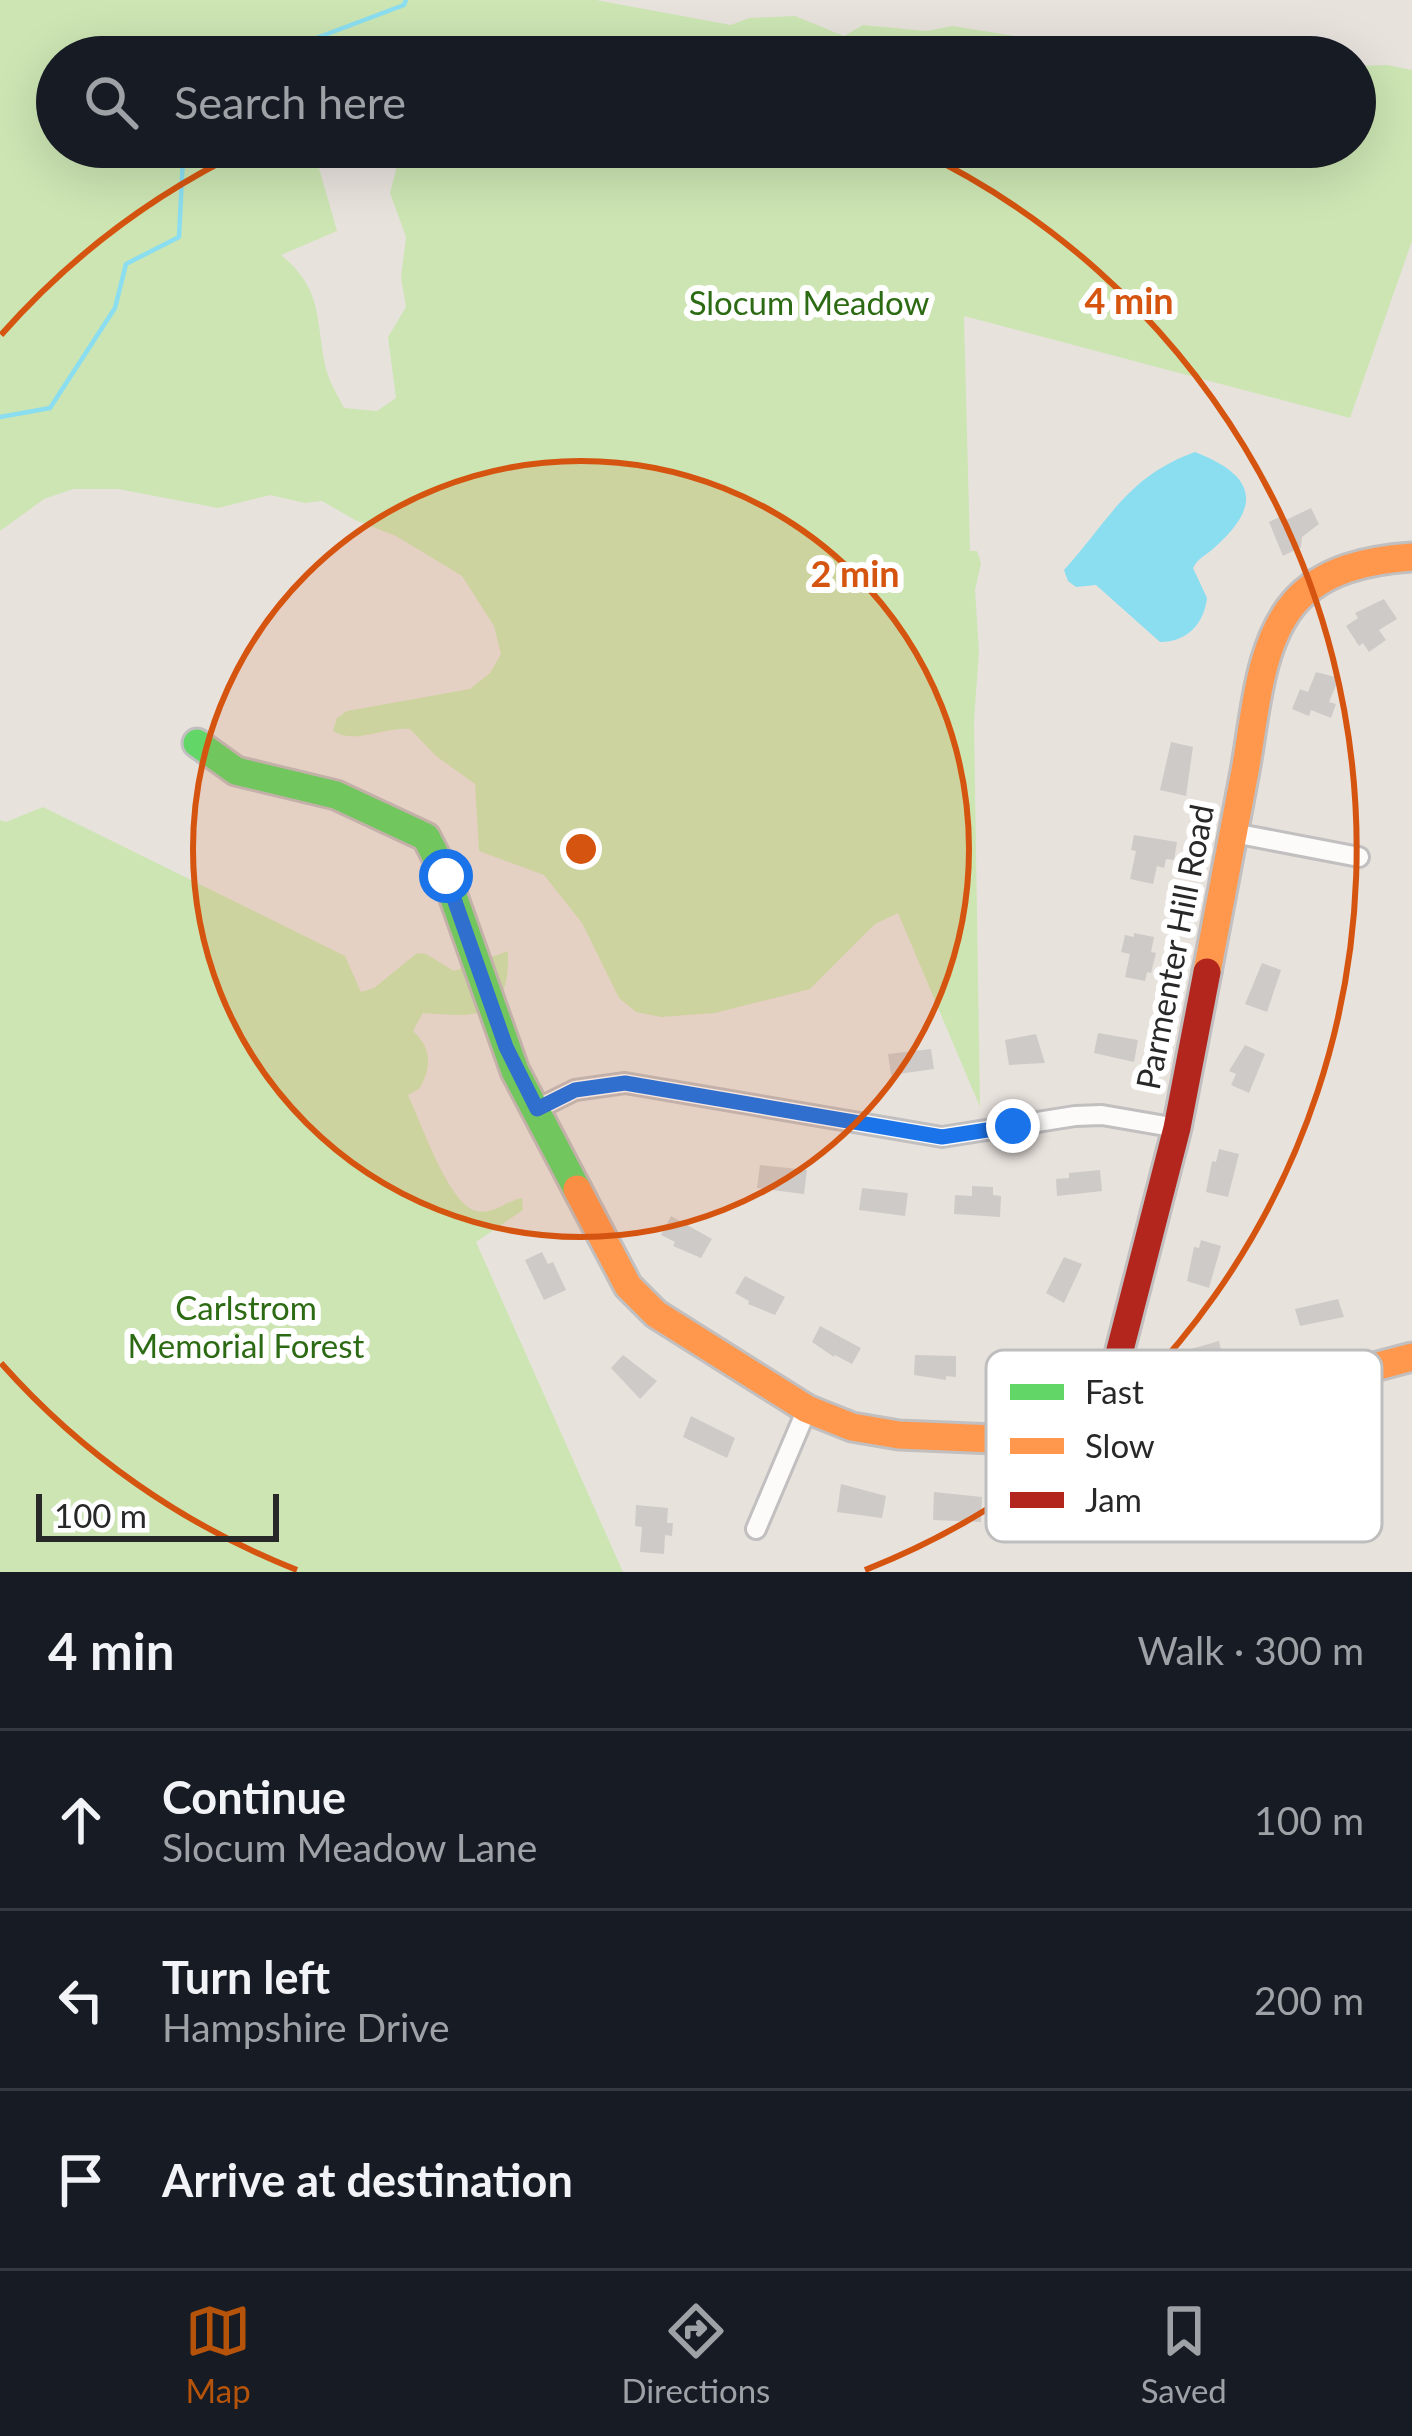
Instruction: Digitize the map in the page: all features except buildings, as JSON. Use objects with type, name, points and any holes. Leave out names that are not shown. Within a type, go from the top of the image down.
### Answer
[{"type":"street","name":"Parmenter Hill Road","points":[[1120,1350],[1177,1128],[1262,683],[1281,621],[1306,589],[1346,568],[1412,557]]},
{"type":"street","points":[[197,743],[236,771],[336,795],[426,837],[446,876],[510,1059],[618,1269],[641,1301],[808,1409],[852,1427],[899,1435],[986,1439]]},
{"type":"street","points":[[1234,833],[1359,857]]},
{"type":"street","points":[[537,1109],[575,1090],[625,1083],[942,1137],[1075,1116],[1102,1115],[1177,1128]]},
{"type":"street","points":[[1382,1365],[1412,1357]]},
{"type":"street","points":[[756,1529],[808,1409]]},
{"type":"green space","name":"Slocum Meadow","points":[[0,0],[596,0],[731,25],[749,18],[795,16],[844,36],[36,36],[36,168],[319,168],[337,231],[281,255],[311,292],[326,371],[344,408],[377,411],[396,398],[388,337],[406,307],[401,278],[406,237],[390,193],[397,168],[1376,168],[1376,65],[1412,70],[1412,241],[1350,418],[964,316],[970,551],[977,551],[981,563],[975,590],[979,652],[974,721],[980,1107],[898,913],[875,924],[810,989],[715,1013],[661,1017],[636,1012],[619,998],[582,923],[544,875],[479,851],[475,784],[436,756],[410,729],[360,736],[333,731],[337,718],[347,711],[470,689],[490,673],[501,654],[494,626],[462,576],[396,536],[322,501],[305,503],[270,495],[218,508],[118,489],[73,489],[44,499],[0,531]]},
{"type":"green space","points":[[863,25],[926,31],[953,26],[1015,36],[844,36]]},
{"type":"green space","name":"Carlstrom Memorial Forest","points":[[43,807],[345,956],[361,992],[374,988],[417,953],[454,971],[508,951],[503,991],[487,1010],[459,1015],[423,1013],[413,1031],[427,1051],[428,1066],[419,1089],[408,1095],[446,1178],[466,1205],[488,1211],[522,1198],[523,1210],[476,1242],[623,1572],[0,1572],[0,820],[6,822]]},
{"type":"water","points":[[1195,452],[1240,481],[1246,504],[1230,532],[1193,568],[1207,598],[1198,623],[1178,639],[1160,642],[1096,585],[1076,587],[1064,570],[1135,487]]},
{"type":"waterway","points":[[322,36],[404,5],[406,0]]},
{"type":"waterway","points":[[0,417],[50,408],[115,308],[126,264],[179,237],[182,168]]},
{"type":"traffic: fast","points":[[197,743],[236,771],[336,795],[426,837],[446,876],[515,1071],[577,1189]]},
{"type":"traffic: slow","points":[[1207,972],[1260,683],[1282,620],[1306,591],[1333,574],[1412,557]]},
{"type":"traffic: slow","points":[[577,1189],[628,1286],[656,1314],[807,1409],[852,1427],[899,1435],[986,1439]]},
{"type":"traffic: slow","points":[[1382,1365],[1412,1357]]},
{"type":"traffic: jam","points":[[1120,1350],[1177,1128],[1207,972]]},
{"type":"route","points":[[446,876],[515,1071],[537,1109],[575,1090],[625,1083],[942,1137],[1013,1126]]}]
